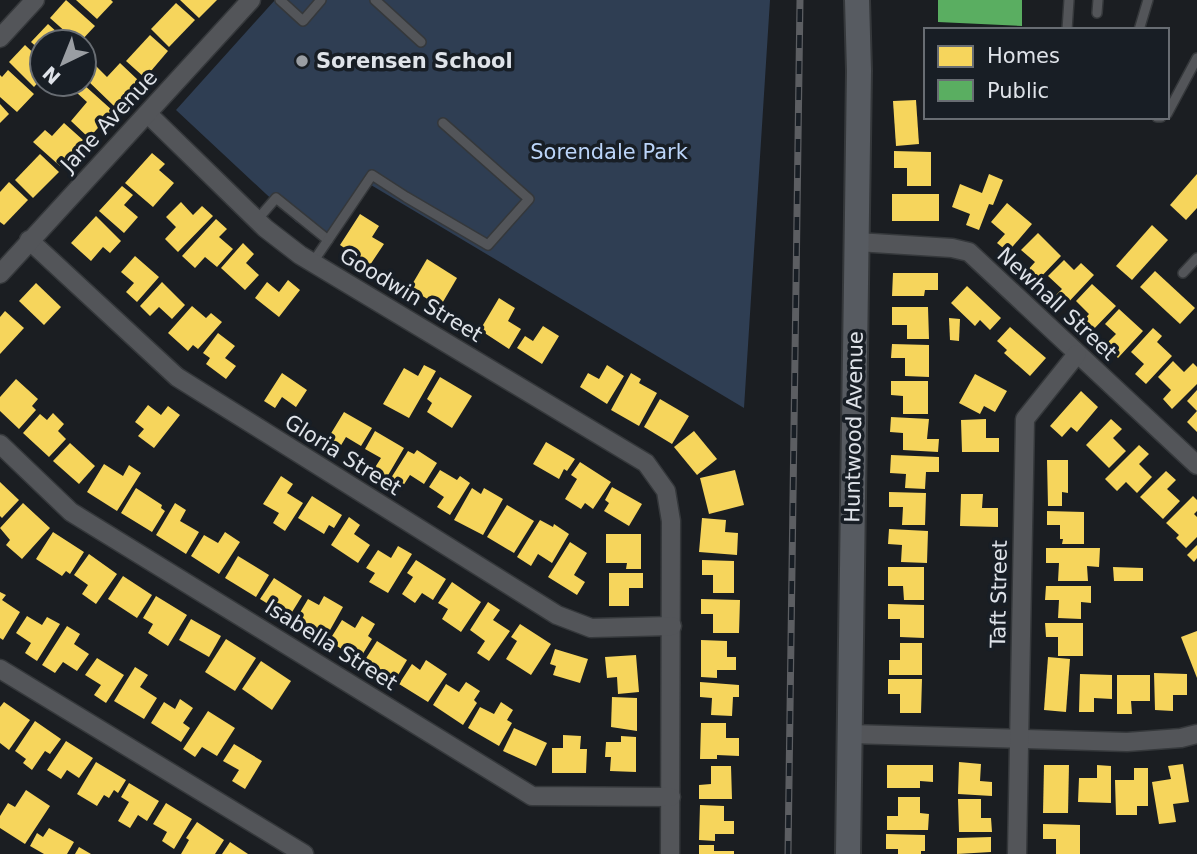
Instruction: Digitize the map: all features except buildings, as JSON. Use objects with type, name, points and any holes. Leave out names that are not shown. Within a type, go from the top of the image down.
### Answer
[{"type":"street","points":[[0,38],[36,0]]},
{"type":"street","name":"Jane Avenue","points":[[0,274],[251,0]]},
{"type":"street","name":"Huntwood Avenue","points":[[848,854],[859,71],[857,0]]},
{"type":"street","name":"Goodwin Street","points":[[148,114],[257,220],[313,262],[646,463],[666,491],[671,521],[672,626]]},
{"type":"street","name":"Gloria Street","points":[[29,240],[177,377],[556,615],[592,628],[672,626]]},
{"type":"street","name":"Newhall Street","points":[[857,242],[952,248],[970,252],[1197,465]]},
{"type":"street","name":"Taft Street","points":[[1017,854],[1024,419],[1077,354]]},
{"type":"street","name":"Isabella Street","points":[[0,444],[71,512],[532,796],[671,797]]},
{"type":"street","points":[[670,854],[672,626]]},
{"type":"street","points":[[0,669],[304,854]]},
{"type":"street","points":[[850,734],[1127,742],[1181,738],[1197,734]]},
{"type":"lane","points":[[280,0],[303,21],[321,0]]},
{"type":"lane","points":[[374,0],[421,43]]},
{"type":"lane","points":[[1067,28],[1069,0]]},
{"type":"lane","points":[[1097,13],[1098,0]]},
{"type":"lane","points":[[1140,28],[1149,0]]},
{"type":"lane","points":[[1169,110],[1197,58]]},
{"type":"lane","points":[[313,262],[372,175],[488,245],[529,199],[443,123]]},
{"type":"lane","points":[[257,220],[275,198],[328,240]]},
{"type":"lane","points":[[1183,273],[1197,258]]},
{"type":"green space","name":"Sorendale Park","points":[[275,0],[770,0],[744,408],[371,185],[331,242],[296,222],[176,110]]},
{"type":"railway","points":[[788,854],[800,0]]},
{"type":"place","name":"Sorensen School","points":[[302,61]]}]
